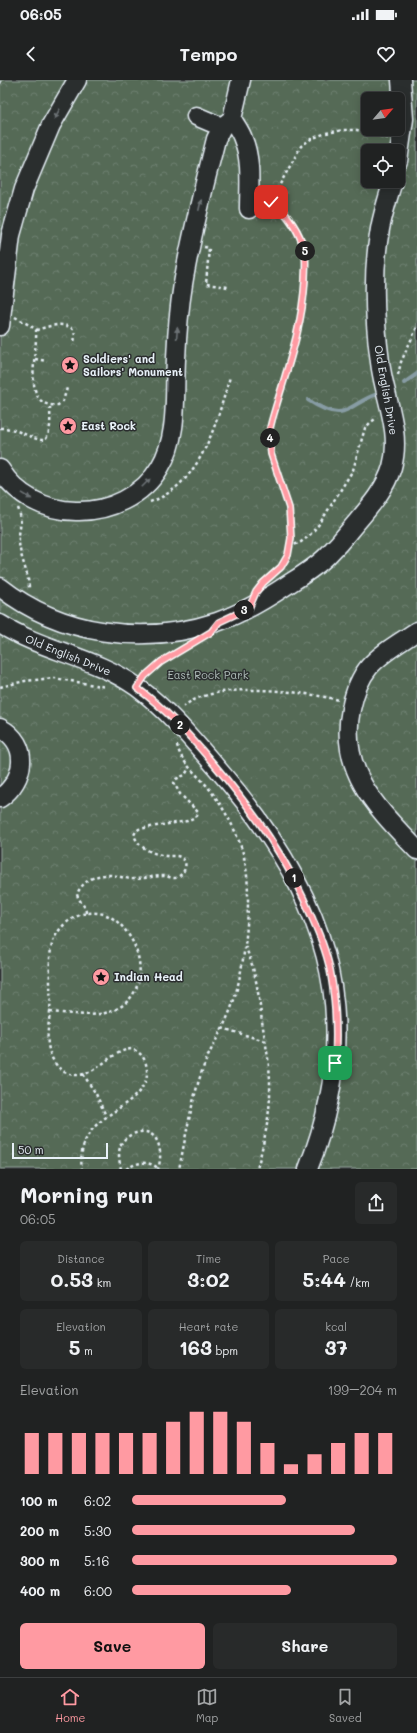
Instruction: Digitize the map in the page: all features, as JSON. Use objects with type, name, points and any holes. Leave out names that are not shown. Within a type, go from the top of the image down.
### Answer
[{"type":"street","points":[[1,320],[12,235],[24,189],[46,136],[77,80]]},
{"type":"street","points":[[0,469],[10,483],[25,496],[48,507],[60,510],[82,512],[118,504],[129,498],[147,482],[160,466],[170,442],[175,403],[177,331],[183,284],[216,139],[227,123],[241,80]]},
{"type":"street","points":[[401,80],[404,120],[401,144]]},
{"type":"street","points":[[196,116],[227,123],[243,138],[246,147],[249,178],[249,209]]},
{"type":"street","name":"Old English Drive","points":[[0,587],[42,614],[86,629],[119,634],[177,632],[219,622],[249,608],[306,572],[326,557],[370,507],[384,486],[392,468],[395,438],[392,412],[380,364],[376,332],[375,280],[380,228],[391,188]]},
{"type":"street","name":"Old English Drive","points":[[0,624],[28,639],[90,661],[114,673],[137,688],[175,721],[230,782],[270,836],[296,883],[323,943],[331,974],[335,1004],[337,1035],[331,1092],[320,1135],[308,1169]]},
{"type":"street","points":[[417,631],[393,646],[370,666],[362,677],[349,715],[349,742],[351,758],[356,774],[381,811],[417,850]]},
{"type":"street","points":[[0,728],[11,736],[16,742],[20,751],[21,759],[20,768],[14,786],[0,798]]},
{"type":"path","points":[[0,84],[1,80]]},
{"type":"path","points":[[269,204],[273,201],[273,197],[301,146],[311,139],[343,130],[357,130],[402,141]]},
{"type":"path","points":[[269,578],[281,567],[288,555],[291,538],[289,508],[271,454],[269,432],[298,334],[304,292],[306,255],[301,240],[291,221],[273,201]]},
{"type":"path","points":[[207,248],[209,248],[206,284],[228,287]]},
{"type":"path","points":[[1,320],[17,318],[36,330],[52,326],[67,326],[74,330],[76,336],[74,343]]},
{"type":"path","points":[[398,377],[401,362],[417,327]]},
{"type":"path","points":[[36,330],[34,391],[41,401],[50,406],[61,404],[67,388]]},
{"type":"path","points":[[36,359],[47,361]]},
{"type":"path","points":[[129,498],[136,502],[148,502],[164,496],[181,484],[206,447],[222,405],[230,377]]},
{"type":"path","points":[[0,428],[15,429],[34,438],[45,440],[48,436],[49,430],[50,406]]},
{"type":"path","points":[[289,547],[301,542],[309,536],[320,523],[353,470],[365,428],[371,422],[392,412]]},
{"type":"path","points":[[20,514],[22,525],[19,542],[28,575],[29,590]]},
{"type":"path","points":[[137,688],[152,670],[191,644]]},
{"type":"path","points":[[0,687],[25,681],[54,678],[86,682],[112,689]]},
{"type":"path","points":[[179,1169],[192,1105],[202,1070],[230,1012],[237,993],[242,968],[248,884],[242,850],[221,806],[205,784],[182,760],[174,737],[175,721],[193,700],[204,695],[223,692],[283,691],[306,693],[352,703]]},
{"type":"path","points":[[86,912],[86,908],[78,898],[77,894],[84,883],[96,876],[108,875],[131,879],[150,877],[175,878],[183,873],[185,862],[182,858],[151,853],[141,845],[134,835],[139,829],[187,821],[196,816],[198,812],[180,794],[174,783],[176,779],[185,775],[189,768]]},
{"type":"path","points":[[50,1012],[95,1014],[115,1010],[126,1002],[138,985],[141,976],[140,963],[131,939],[114,919],[100,913],[86,912],[71,920],[58,932],[51,948],[50,1012],[47,1030],[48,1043],[54,1063],[64,1072],[75,1075],[83,1074],[127,1049],[132,1049],[142,1054],[146,1067],[145,1080],[142,1087],[130,1101],[106,1116],[95,1126],[84,1144],[81,1155],[82,1169]]},
{"type":"path","points":[[244,945],[255,973],[270,1085],[269,1109],[263,1145],[256,1169]]},
{"type":"path","points":[[222,1028],[265,1041]]},
{"type":"path","points":[[83,1074],[96,1094],[106,1116]]},
{"type":"path","points":[[121,1169],[119,1151],[122,1143],[128,1136],[145,1131],[156,1138],[159,1144],[160,1158],[158,1168],[153,1164],[144,1162],[126,1169]]},
{"type":"green space","name":"East Rock Park","points":[[0,80],[417,80],[417,1169],[0,1169]]},
{"type":"waterway","points":[[404,383],[417,374]]},
{"type":"waterway","points":[[308,400],[330,411],[339,412],[344,411],[375,395]]},
{"type":"place","name":"Soldiers' and Sailors' Monument","points":[[70,365]]},
{"type":"place","name":"East Rock","points":[[68,426]]},
{"type":"place","name":"Indian Head","points":[[101,977]]},
{"type":"route","points":[[271,202],[273,201],[291,221],[301,240],[306,255],[302,313],[298,334],[269,432],[271,454],[289,508],[291,538],[288,555],[281,567],[263,583],[256,592],[249,608],[219,622],[211,632],[204,637],[161,662],[145,676],[137,688],[164,709],[230,782],[270,836],[286,862],[308,906],[323,943],[331,974],[337,1035],[335,1063]]}]
